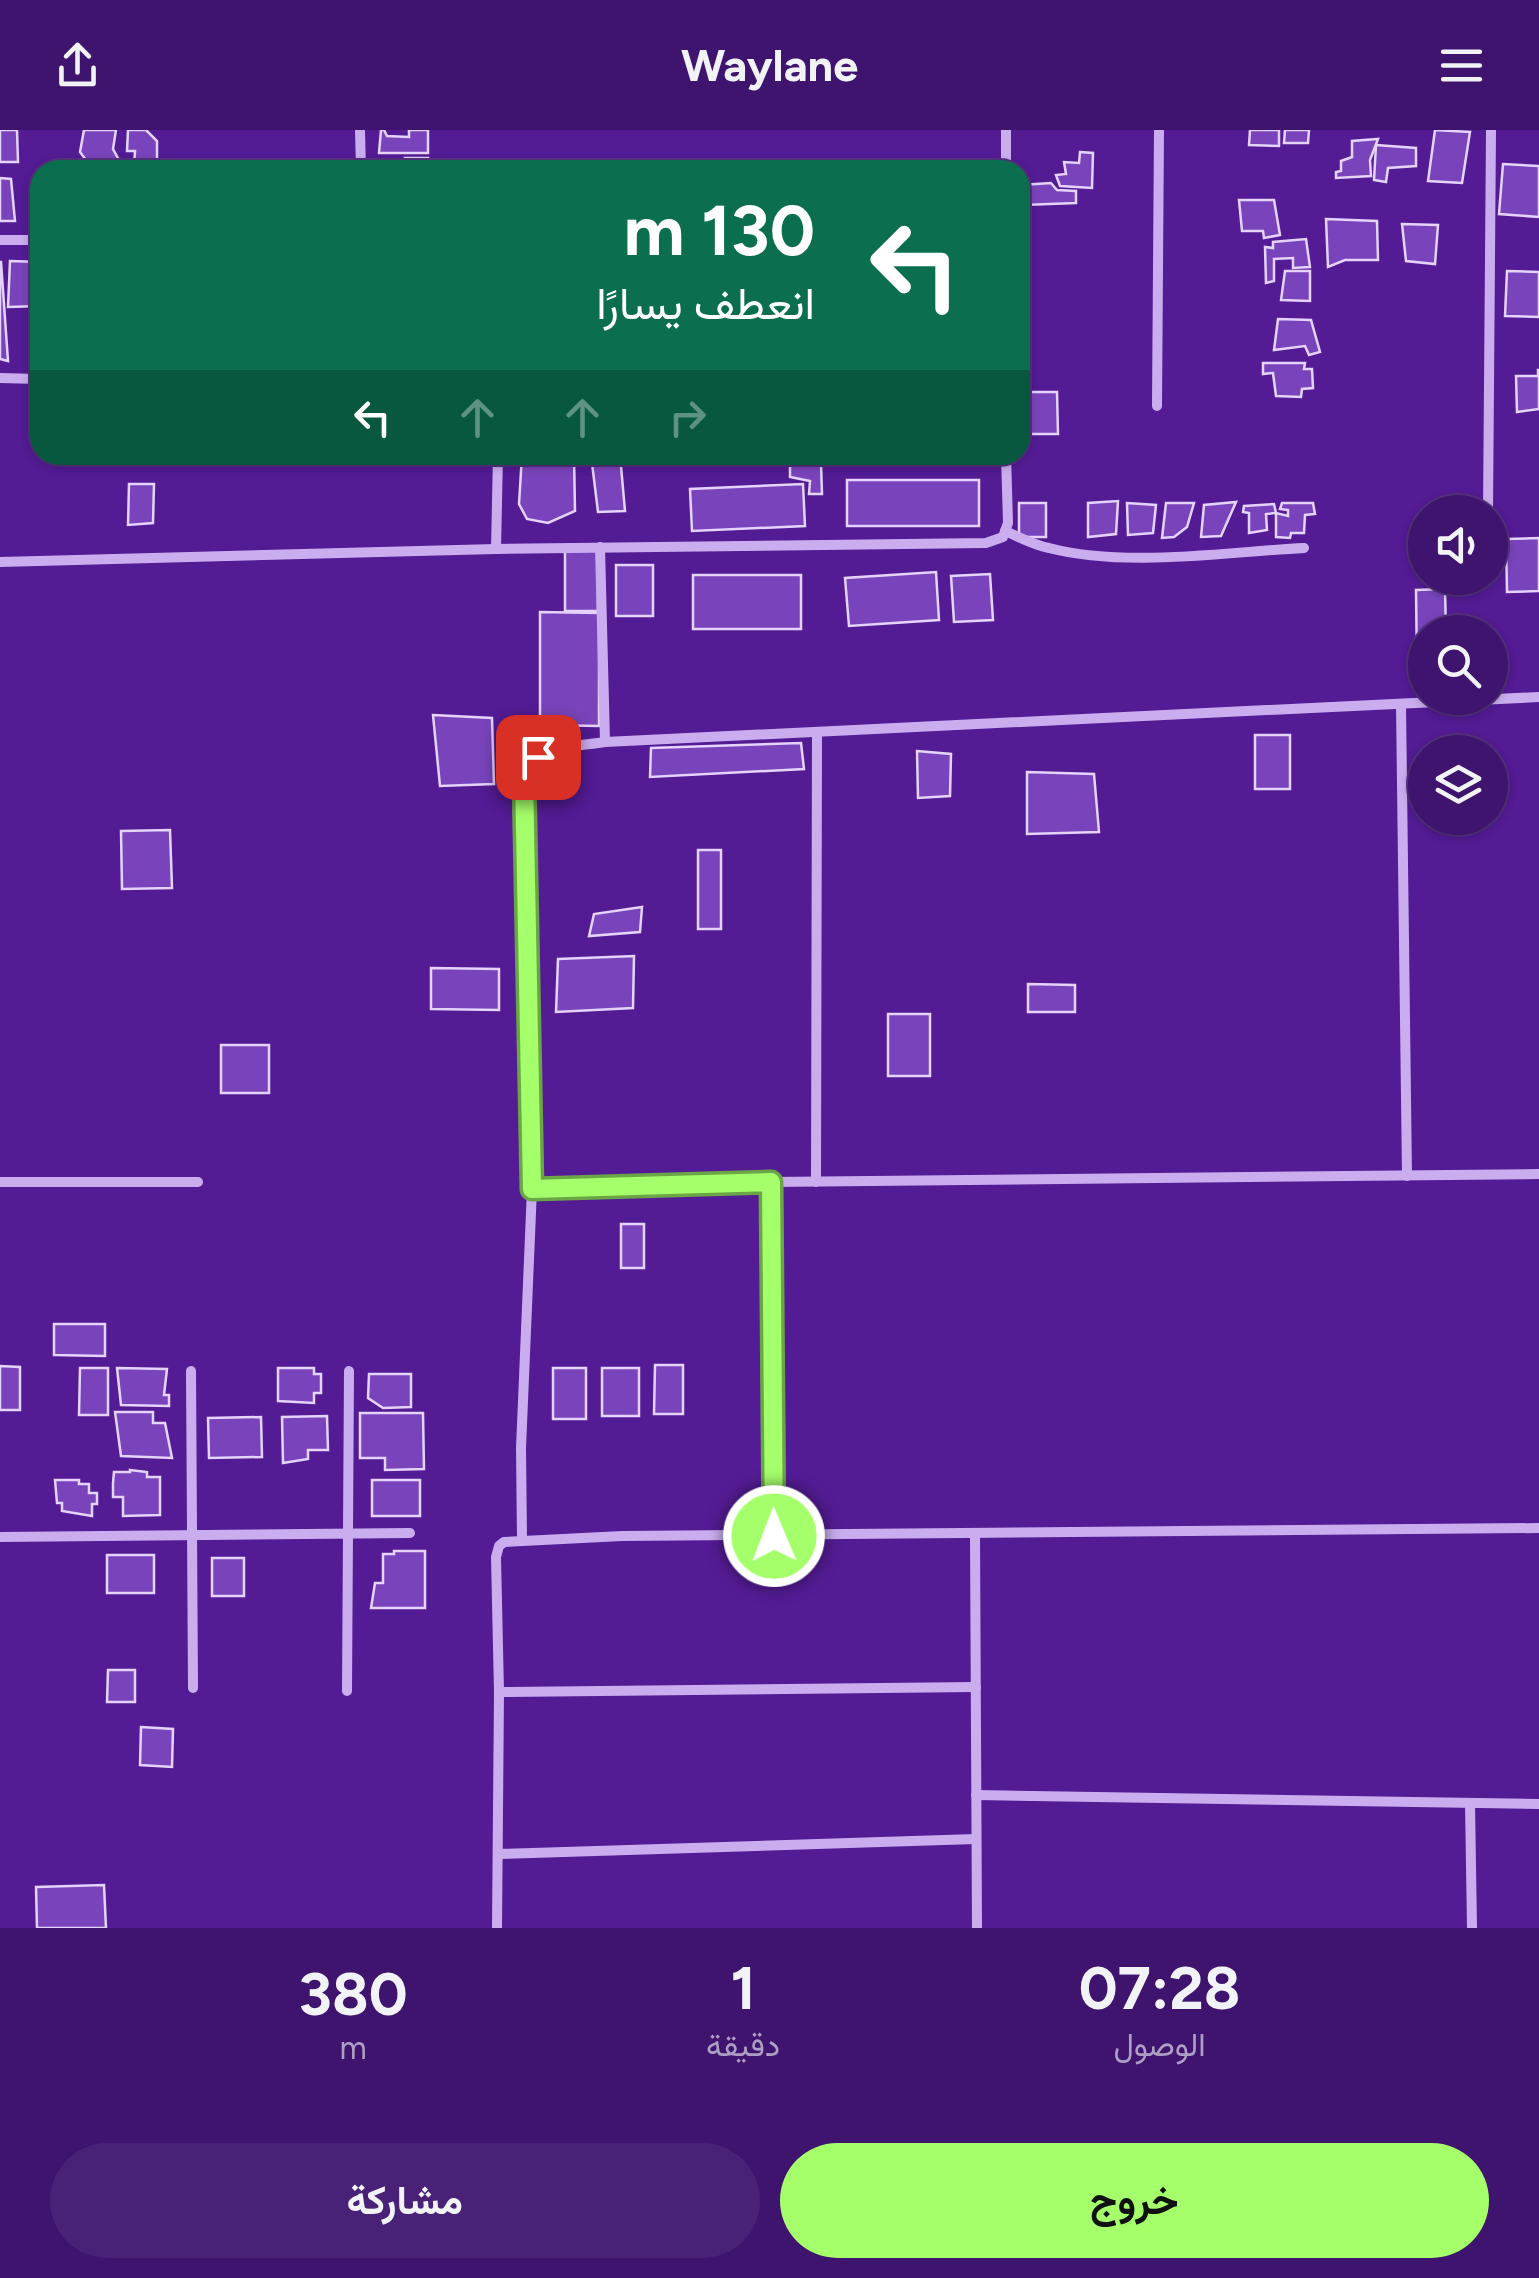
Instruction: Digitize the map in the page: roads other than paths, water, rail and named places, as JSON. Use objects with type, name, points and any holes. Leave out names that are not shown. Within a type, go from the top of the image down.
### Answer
[{"type":"street","points":[[360,130],[362,160]]},
{"type":"street","points":[[1006,130],[1006,160]]},
{"type":"street","points":[[1156,406],[1158,130]]},
{"type":"street","points":[[1488,495],[1491,130]]},
{"type":"street","points":[[0,240],[30,240]]},
{"type":"street","points":[[0,378],[30,378]]},
{"type":"street","points":[[496,549],[498,465]]},
{"type":"street","points":[[0,562],[496,549],[986,543],[995,542],[1008,523],[1006,465]]},
{"type":"street","points":[[1005,531],[1048,548],[1090,554],[1150,556],[1304,548]]},
{"type":"street","points":[[600,547],[605,742]]},
{"type":"street","points":[[522,1539],[532,1189],[524,777],[529,765],[549,750],[605,742],[1539,698]]},
{"type":"street","points":[[1401,705],[1407,1176]]},
{"type":"street","points":[[816,732],[816,1182]]},
{"type":"street","points":[[532,1189],[771,1182],[1539,1174]]},
{"type":"street","points":[[0,1182],[198,1182]]},
{"type":"street","points":[[771,1182],[774,1536]]},
{"type":"street","points":[[347,1691],[349,1370]]},
{"type":"street","points":[[190,1372],[192,1688]]},
{"type":"street","points":[[497,1928],[497,1551],[504,1542],[1539,1528]]},
{"type":"street","points":[[0,1537],[410,1533]]},
{"type":"street","points":[[975,1534],[977,1928]]},
{"type":"street","points":[[499,1692],[976,1687]]},
{"type":"street","points":[[976,1796],[1539,1804]]},
{"type":"street","points":[[1470,1803],[1472,1928]]},
{"type":"street","points":[[498,1854],[976,1839]]}]
